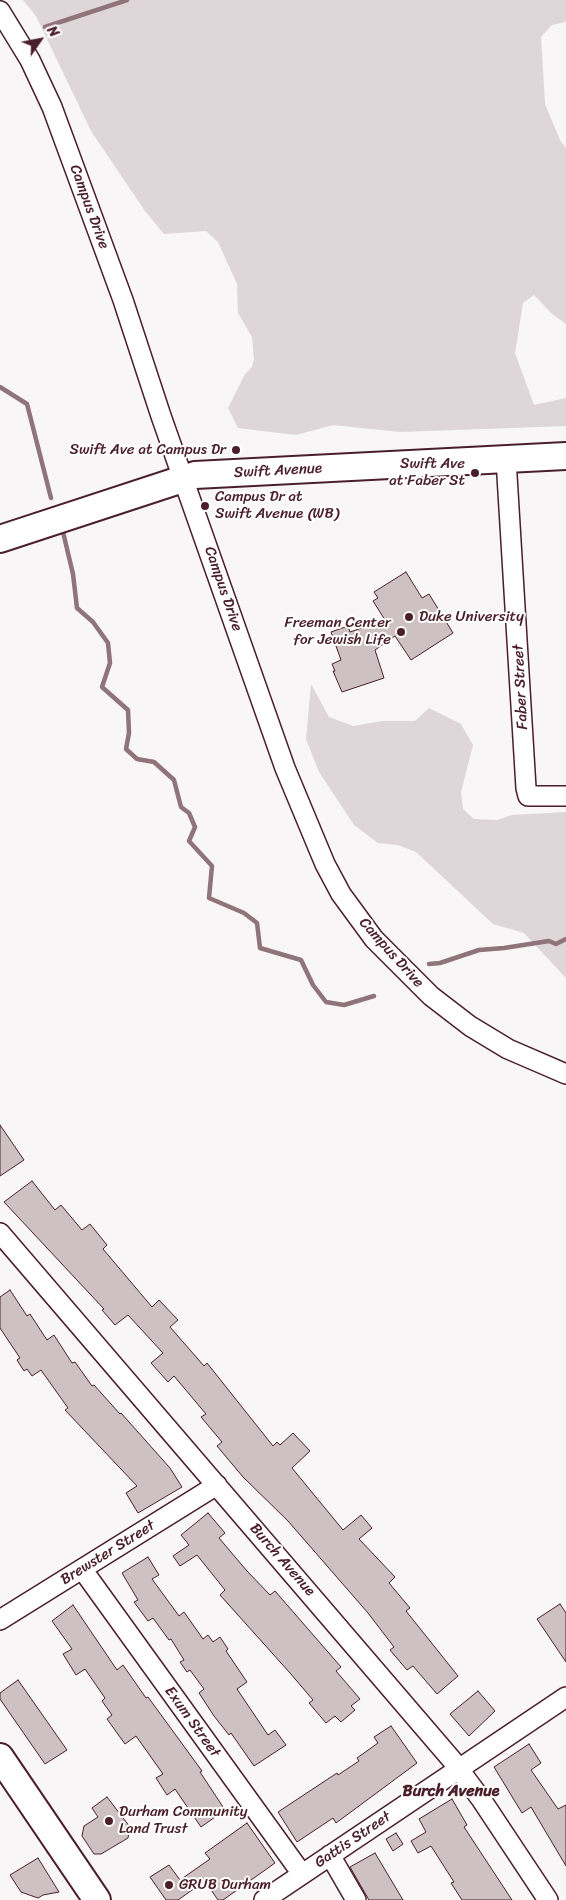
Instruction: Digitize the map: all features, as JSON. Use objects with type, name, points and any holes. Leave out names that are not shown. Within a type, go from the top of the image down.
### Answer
[{"type":"street","name":"Campus Drive","points":[[0,11],[30,60],[52,108],[123,300],[183,478],[305,819],[325,864],[341,894],[386,952],[431,996],[470,1026],[508,1049],[566,1074]]},
{"type":"street","name":"Swift Avenue","points":[[0,539],[195,475],[566,456]]},
{"type":"street","name":"Faber Street","points":[[506,459],[528,796],[566,796]]},
{"type":"street","name":"Burch Avenue","points":[[0,1233],[458,1769],[504,1833],[548,1900]]},
{"type":"street","name":"Brewster Street","points":[[0,1620],[217,1485]]},
{"type":"street","name":"Exum Street","points":[[82,1569],[302,1874]]},
{"type":"street","name":"Gattis Street","points":[[264,1900],[566,1697]]},
{"type":"street","points":[[0,1757],[97,1900]]},
{"type":"street","points":[[330,1856],[356,1900]]},
{"type":"shaded area","points":[[23,0],[566,0],[566,22],[552,25],[541,37],[545,104],[560,140],[566,148],[566,324],[551,313],[534,295],[523,303],[515,353],[534,405],[566,398],[566,426],[400,432],[333,425],[296,435],[238,428],[228,408],[245,374],[252,367],[254,359],[252,337],[238,313],[237,284],[218,242],[206,231],[164,234],[145,211],[91,131],[36,16]]},
{"type":"shaded area","points":[[311,684],[329,717],[353,726],[382,721],[415,721],[429,708],[461,724],[473,745],[461,792],[463,809],[474,819],[497,820],[512,815],[566,812],[566,978],[524,933],[493,924],[416,852],[398,845],[378,843],[354,825],[319,772],[306,739]]},
{"type":"building","name":"Freeman Center for Jewish Life","points":[[406,572],[422,598],[429,594],[453,633],[411,660],[395,636],[375,650],[384,678],[342,692],[333,671],[335,671],[332,664],[341,660],[331,632],[348,626],[350,632],[385,620],[373,601],[378,598],[374,592]]},
{"type":"building","points":[[0,1125],[24,1160],[0,1176]]},
{"type":"building","points":[[32,1181],[55,1210],[61,1205],[82,1230],[90,1224],[107,1245],[103,1249],[152,1307],[159,1300],[178,1320],[170,1327],[204,1366],[207,1363],[273,1446],[277,1442],[280,1445],[293,1433],[310,1451],[292,1468],[343,1530],[361,1515],[372,1528],[359,1539],[395,1577],[389,1583],[410,1608],[406,1611],[458,1676],[437,1694],[413,1666],[407,1670],[390,1650],[394,1647],[368,1613],[288,1521],[243,1477],[217,1446],[222,1442],[201,1417],[206,1414],[174,1376],[168,1382],[151,1363],[163,1353],[128,1315],[115,1325],[102,1310],[104,1309],[4,1202]]},
{"type":"building","points":[[10,1290],[27,1316],[30,1314],[47,1340],[54,1335],[72,1363],[75,1362],[92,1386],[94,1385],[121,1413],[170,1468],[182,1487],[138,1513],[126,1493],[137,1486],[65,1410],[68,1408],[41,1370],[32,1376],[27,1369],[24,1371],[17,1360],[20,1358],[0,1328],[0,1297]]},
{"type":"building","points":[[208,1513],[225,1533],[219,1538],[247,1571],[270,1595],[275,1591],[341,1667],[336,1671],[360,1699],[351,1706],[355,1710],[341,1722],[335,1716],[326,1723],[309,1703],[313,1700],[220,1595],[225,1590],[197,1555],[180,1566],[173,1556],[189,1545],[181,1535]]},
{"type":"building","points":[[148,1557],[159,1575],[152,1579],[179,1616],[184,1612],[203,1639],[208,1635],[213,1642],[220,1637],[228,1649],[226,1651],[247,1682],[237,1689],[268,1735],[275,1730],[286,1745],[254,1766],[231,1733],[229,1735],[214,1716],[199,1693],[204,1689],[190,1670],[187,1672],[180,1662],[184,1660],[171,1639],[169,1640],[153,1618],[148,1621],[134,1602],[138,1600],[122,1573]]},
{"type":"building","points":[[560,1604],[566,1613],[566,1662],[537,1619]]},
{"type":"building","points":[[73,1605],[117,1670],[123,1665],[146,1698],[148,1697],[202,1771],[200,1772],[225,1810],[201,1827],[175,1789],[167,1795],[156,1778],[163,1774],[136,1736],[125,1744],[107,1719],[112,1715],[102,1701],[105,1698],[85,1669],[76,1675],[63,1654],[72,1649],[52,1621]]},
{"type":"building","points":[[18,1680],[67,1750],[45,1764],[0,1699],[0,1693]]},
{"type":"building","points":[[478,1691],[495,1711],[469,1736],[450,1714]]},
{"type":"building","points":[[391,1726],[417,1763],[336,1823],[333,1818],[297,1842],[278,1812],[337,1773],[338,1775],[359,1761],[357,1758],[378,1743],[374,1737]]},
{"type":"building","points":[[529,1744],[541,1763],[531,1770],[558,1809],[566,1805],[566,1866],[531,1807],[522,1813],[494,1767]]},
{"type":"building","name":"Durham Community Land Trust","points":[[107,1797],[130,1827],[128,1838],[101,1854],[94,1854],[82,1836],[84,1826],[98,1817],[92,1808]]},
{"type":"building","points":[[452,1799],[467,1825],[464,1827],[512,1900],[462,1900],[451,1883],[454,1882],[431,1846],[418,1853],[411,1841],[426,1832],[419,1819]]},
{"type":"building","points":[[247,1823],[275,1863],[223,1900],[218,1900],[205,1881],[178,1900],[166,1900],[150,1877],[169,1865],[180,1880],[210,1859],[205,1853]]},
{"type":"building","points":[[396,1833],[403,1844],[393,1851],[386,1839]]},
{"type":"building","points":[[375,1853],[403,1900],[369,1900],[350,1867]]},
{"type":"building","points":[[38,1858],[59,1892],[43,1895],[38,1898],[21,1892],[10,1875]]},
{"type":"waterway","points":[[45,27],[127,0]]},
{"type":"waterway","points":[[0,387],[27,404],[51,498]]},
{"type":"waterway","points":[[63,532],[73,574],[77,608],[93,622],[108,643],[110,663],[102,687],[128,710],[129,733],[126,749],[137,759],[154,762],[174,780],[181,807],[189,813],[195,827],[189,841],[212,866],[209,898],[244,913],[257,923],[260,948],[301,960],[313,985],[326,1002],[344,1005],[374,996]]},
{"type":"waterway","points":[[429,964],[440,963],[479,950],[549,941],[556,944],[566,939]]},
{"type":"place","name":"Swift Ave at Campus Dr","points":[[236,450]]},
{"type":"place","name":"Swift Ave at Faber St","points":[[475,473]]},
{"type":"place","name":"Campus Dr at Swift Avenue (WB)","points":[[205,506]]},
{"type":"place","name":"Duke University","points":[[409,617]]},
{"type":"place","name":"Freeman Center for Jewish Life","points":[[401,632]]},
{"type":"place","name":"Durham Community Land Trust","points":[[109,1821]]},
{"type":"place","name":"GRUB Durham","points":[[169,1885]]},
{"type":"district","name":"Burch Avenue","points":[[451,1792]]}]
